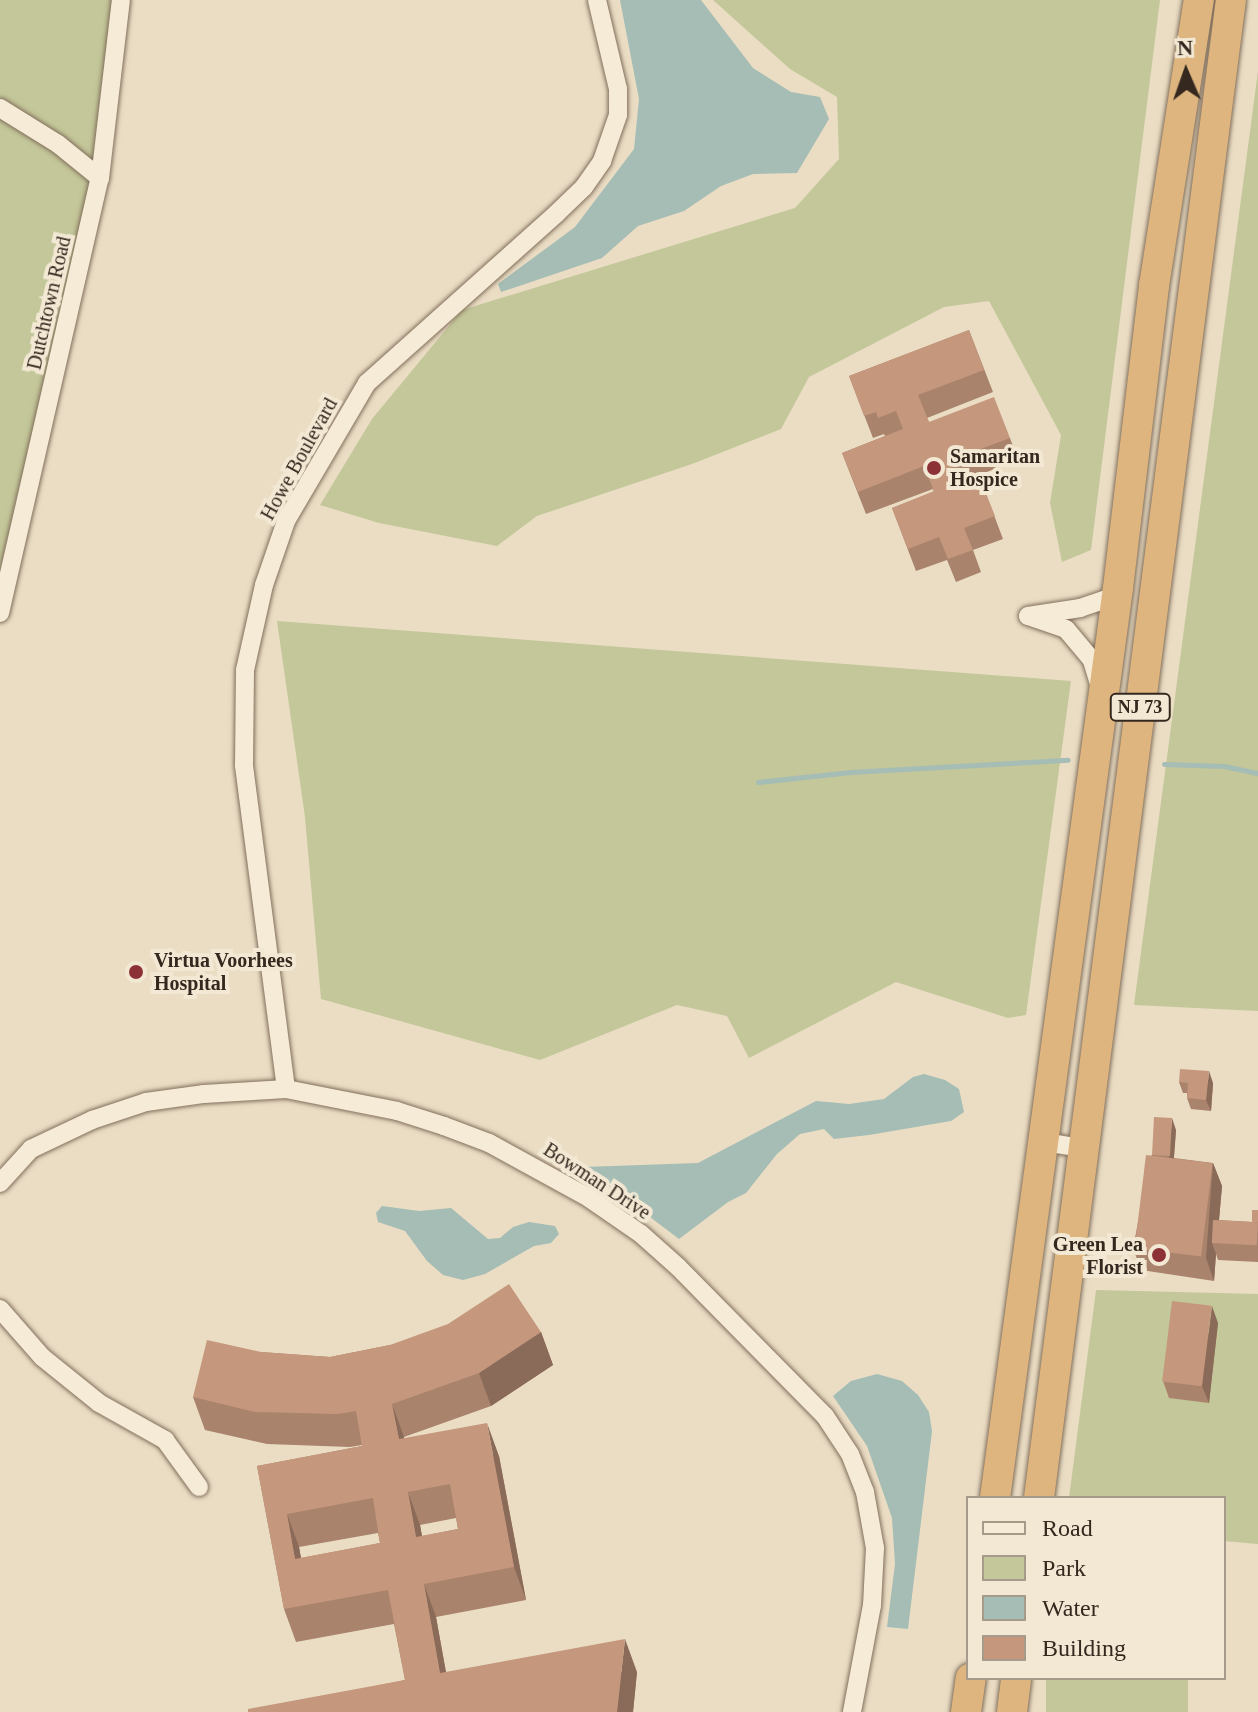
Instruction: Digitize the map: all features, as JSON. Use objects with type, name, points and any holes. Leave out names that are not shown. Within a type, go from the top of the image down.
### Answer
[{"type":"highway","name":"NJ 73","points":[[995,1496],[1118,588],[1154,286],[1199,0]]},
{"type":"highway","name":"NJ 73","points":[[1039,1496],[1231,0]]},
{"type":"highway","points":[[966,1712],[971,1680]]},
{"type":"highway","points":[[1012,1712],[1016,1680]]},
{"type":"street","name":"Dutchtown Road","points":[[0,613],[100,178],[121,0]]},
{"type":"street","name":"Howe Boulevard","points":[[286,1089],[244,765],[245,670],[264,585],[286,521],[367,383],[556,214],[584,187],[602,161],[618,115],[618,89],[597,0]]},
{"type":"street","points":[[0,108],[58,144],[100,178]]},
{"type":"street","points":[[1102,693],[1092,660],[1066,629],[1028,616],[1080,608],[1109,598],[1118,588]]},
{"type":"street","name":"Bowman Drive","points":[[0,1183],[31,1149],[92,1120],[146,1102],[204,1094],[286,1089],[397,1111],[444,1126],[499,1148],[589,1198],[641,1234],[678,1267],[825,1416],[850,1454],[865,1492],[874,1529],[872,1605],[852,1712]]},
{"type":"street","points":[[1044,1142],[1083,1148]]},
{"type":"street","points":[[0,1309],[42,1357],[87,1394],[165,1440],[199,1487]]},
{"type":"green space","points":[[0,0],[121,0],[100,178],[0,613]]},
{"type":"green space","points":[[713,0],[1160,0],[1091,550],[1062,562],[1050,503],[1061,435],[989,301],[944,307],[809,377],[781,429],[692,464],[537,516],[497,546],[379,523],[320,505],[372,419],[462,310],[795,208],[839,159],[837,97],[790,69]]},
{"type":"green space","points":[[1258,71],[1258,1011],[1134,1005],[1177,682]]},
{"type":"green space","points":[[277,621],[1071,681],[1026,1015],[1008,1018],[896,982],[749,1058],[727,1016],[677,1005],[540,1060],[321,999],[305,817]]},
{"type":"green space","points":[[1096,1290],[1258,1294],[1258,1544],[1226,1541],[1226,1496],[1069,1496]]},
{"type":"green space","points":[[1046,1680],[1188,1680],[1188,1712],[1046,1712]]},
{"type":"water","points":[[620,0],[701,0],[753,68],[791,92],[820,97],[829,119],[797,173],[753,174],[721,186],[684,211],[638,226],[602,258],[501,292],[498,284],[575,227],[634,149],[639,99]]},
{"type":"water","points":[[924,1074],[945,1080],[959,1089],[964,1112],[951,1121],[869,1135],[834,1139],[824,1129],[800,1134],[777,1154],[746,1193],[728,1202],[679,1239],[584,1167],[698,1163],[816,1101],[849,1104],[884,1099],[913,1077]]},
{"type":"water","points":[[382,1206],[419,1211],[451,1208],[488,1239],[500,1238],[513,1227],[529,1222],[555,1226],[559,1234],[551,1243],[534,1246],[485,1274],[463,1280],[443,1275],[427,1261],[405,1231],[378,1222],[376,1213]]},
{"type":"water","points":[[877,1374],[902,1381],[918,1395],[929,1412],[932,1431],[908,1629],[887,1627],[895,1564],[892,1518],[867,1446],[833,1396],[851,1381]]},
{"type":"building","points":[[969,330],[984,370],[918,395],[929,422],[994,397],[1010,438],[949,461],[957,482],[978,474],[995,516],[964,528],[973,550],[948,559],[939,537],[908,549],[892,508],[934,491],[924,466],[858,492],[842,453],[903,429],[896,411],[878,418],[876,412],[864,416],[849,376]]},
{"type":"building","points":[[1180,1069],[1209,1071],[1206,1100],[1187,1098],[1188,1082],[1179,1082]]},
{"type":"building","points":[[1154,1117],[1172,1118],[1170,1156],[1152,1155]]},
{"type":"building","points":[[1146,1155],[1213,1163],[1201,1256],[1135,1248]]},
{"type":"building","points":[[1252,1210],[1258,1210],[1258,1222],[1252,1222]]},
{"type":"building","points":[[1213,1220],[1258,1222],[1257,1245],[1212,1243]]},
{"type":"building","points":[[509,1284],[541,1332],[479,1373],[392,1404],[399,1439],[487,1423],[514,1567],[424,1584],[440,1673],[625,1639],[617,1712],[248,1712],[248,1709],[405,1680],[388,1590],[284,1609],[257,1466],[362,1446],[356,1411],[338,1414],[255,1412],[193,1397],[207,1340],[261,1352],[330,1357],[390,1345],[448,1324]],"holes":[[[450,1484],[458,1529],[416,1537],[408,1492]],[[373,1498],[380,1543],[295,1559],[287,1514]]]},
{"type":"building","points":[[1172,1301],[1212,1306],[1202,1386],[1162,1381]]},
{"type":"waterway","points":[[758,782],[850,772],[1068,760]]},
{"type":"waterway","points":[[1164,764],[1224,766],[1258,773]]},
{"type":"place","name":"Samaritan Hospice","points":[[934,468]]},
{"type":"place","name":"Virtua Voorhees Hospital","points":[[136,972]]},
{"type":"place","name":"Green Lea Florist","points":[[1159,1255]]}]
